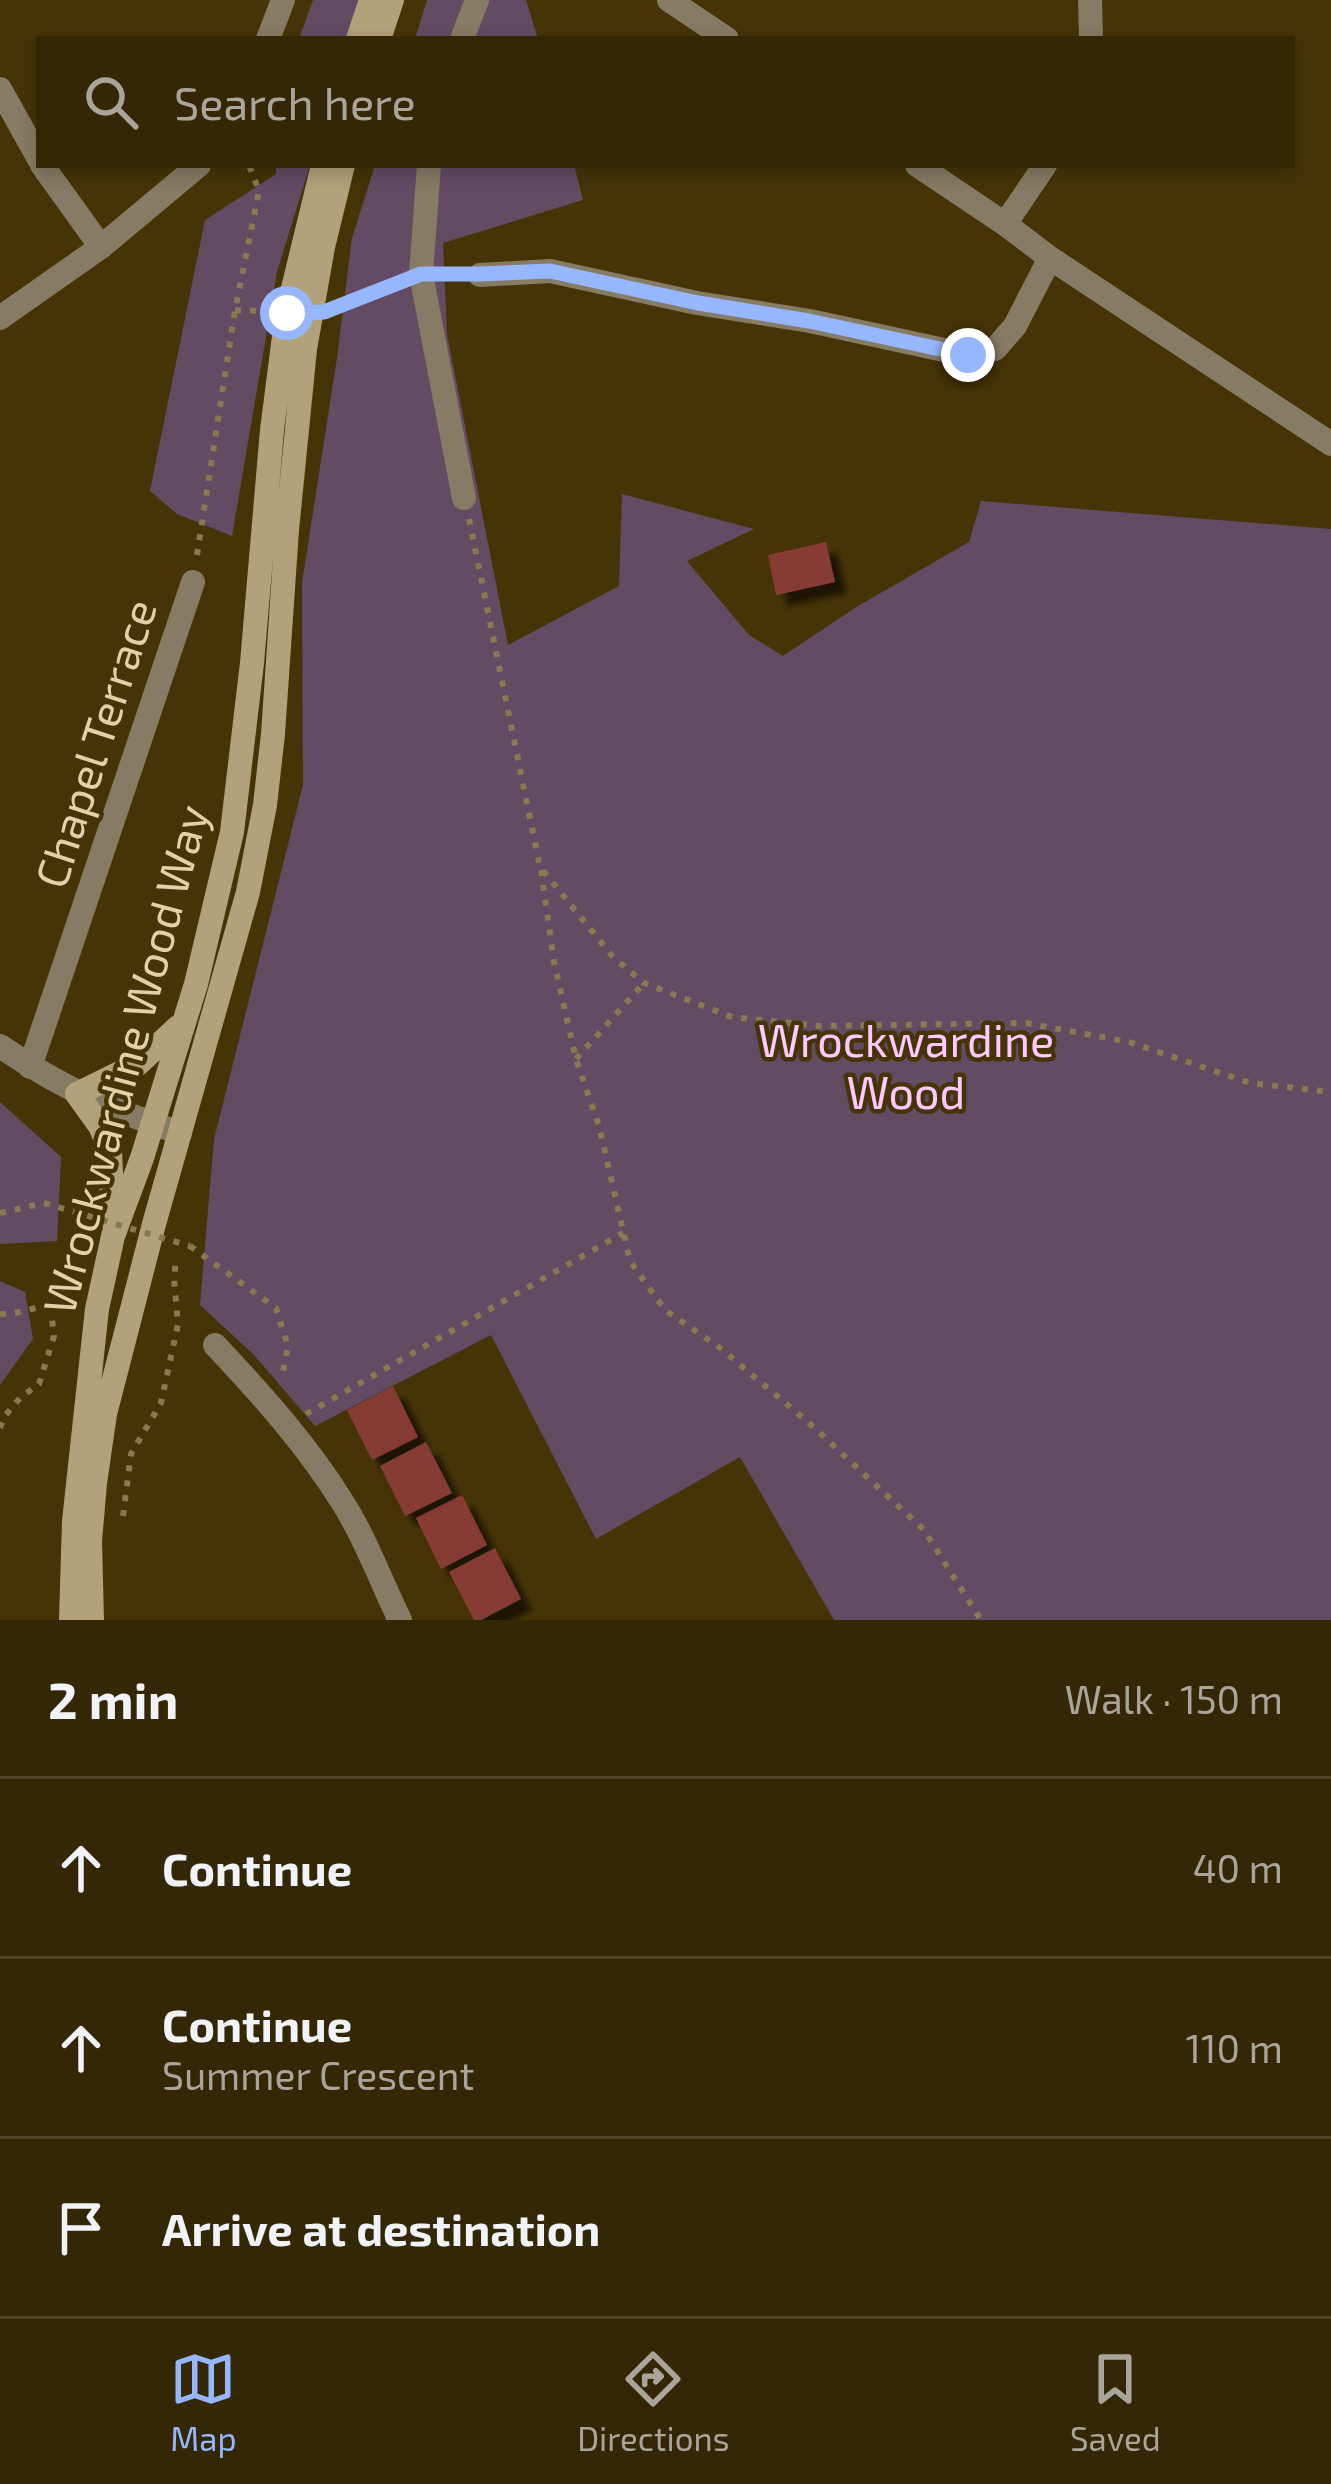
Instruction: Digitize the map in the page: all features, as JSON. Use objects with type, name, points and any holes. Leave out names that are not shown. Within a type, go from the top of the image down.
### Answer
[{"type":"main road","points":[[359,36],[371,0]]},
{"type":"main road","points":[[380,36],[392,0]]},
{"type":"main road","name":"Wrockwardine Wood Way","points":[[71,1620],[80,1451],[97,1309],[112,1236],[127,1201],[214,916],[232,832],[284,336],[322,168]]},
{"type":"main road","name":"Wrockwardine Wood Way","points":[[92,1620],[90,1541],[105,1414],[248,892],[265,805],[286,530],[310,312],[342,168]]},
{"type":"main road","points":[[112,1236],[110,1150],[77,1094],[138,1064],[184,1020]]},
{"type":"street","points":[[269,36],[283,0]]},
{"type":"street","points":[[463,36],[477,0]]},
{"type":"street","points":[[669,0],[723,36]]},
{"type":"street","points":[[1090,0],[1091,36]]},
{"type":"street","points":[[0,89],[36,153]]},
{"type":"street","points":[[45,168],[101,247]]},
{"type":"street","points":[[0,318],[101,247],[195,168]]},
{"type":"street","points":[[428,168],[421,274],[464,498]]},
{"type":"street","points":[[921,168],[1331,444]]},
{"type":"street","points":[[1005,224],[1043,168]]},
{"type":"street","points":[[480,274],[550,271],[968,355],[995,349],[1005,338],[1050,258]]},
{"type":"street","name":"Chapel Terrace","points":[[30,1067],[193,582]]},
{"type":"street","points":[[0,1046],[77,1094],[180,1133]]},
{"type":"street","points":[[215,1345],[281,1417],[347,1508],[400,1620]]},
{"type":"path","points":[[193,582],[235,310],[259,191],[250,168]]},
{"type":"path","points":[[310,312],[324,312],[421,274]]},
{"type":"path","points":[[464,498],[540,866],[554,962],[630,1261],[664,1310],[719,1348],[808,1422],[924,1529],[981,1620]]},
{"type":"path","points":[[540,866],[613,957],[644,983],[732,1017],[820,1026],[1026,1023],[1129,1042],[1250,1083],[1331,1092]]},
{"type":"path","points":[[576,1059],[644,983]]},
{"type":"path","points":[[0,1213],[44,1203],[190,1246],[276,1308],[288,1346],[281,1417]]},
{"type":"path","points":[[281,1417],[623,1232]]},
{"type":"path","points":[[122,1524],[131,1454],[161,1403],[179,1335],[174,1279]]},
{"type":"path","points":[[0,1314],[28,1313],[50,1304],[72,1286]]},
{"type":"path","points":[[0,1428],[21,1397],[39,1384],[54,1336],[50,1304]]},
{"type":"green space","points":[[313,0],[361,0],[350,36],[300,36]]},
{"type":"green space","points":[[427,0],[526,0],[537,36],[416,36]]},
{"type":"green space","points":[[276,168],[309,168],[277,272],[232,536],[177,514],[150,491],[205,220],[276,174]]},
{"type":"green space","name":"Wrockwardine Wood","points":[[374,168],[575,168],[583,200],[443,243],[447,334],[508,645],[619,586],[622,494],[754,529],[687,561],[749,635],[783,656],[969,542],[981,501],[1331,529],[1331,1620],[834,1620],[740,1457],[596,1539],[491,1335],[315,1426],[254,1355],[200,1305],[214,1139],[303,785],[302,583],[352,238]]},
{"type":"green space","points":[[0,1102],[61,1157],[57,1241],[0,1244]]},
{"type":"green space","points":[[0,1281],[25,1292],[33,1339],[0,1385]]},
{"type":"building","points":[[826,542],[835,582],[776,595],[768,555]]},
{"type":"building","points":[[393,1386],[418,1437],[372,1460],[347,1410]]},
{"type":"building","points":[[426,1442],[452,1493],[405,1516],[380,1466]]},
{"type":"building","points":[[462,1495],[487,1545],[441,1569],[416,1518]]},
{"type":"building","points":[[495,1548],[521,1599],[474,1620],[449,1572]]},
{"type":"route","points":[[287,313],[324,312],[421,274],[550,271],[968,355]]}]
